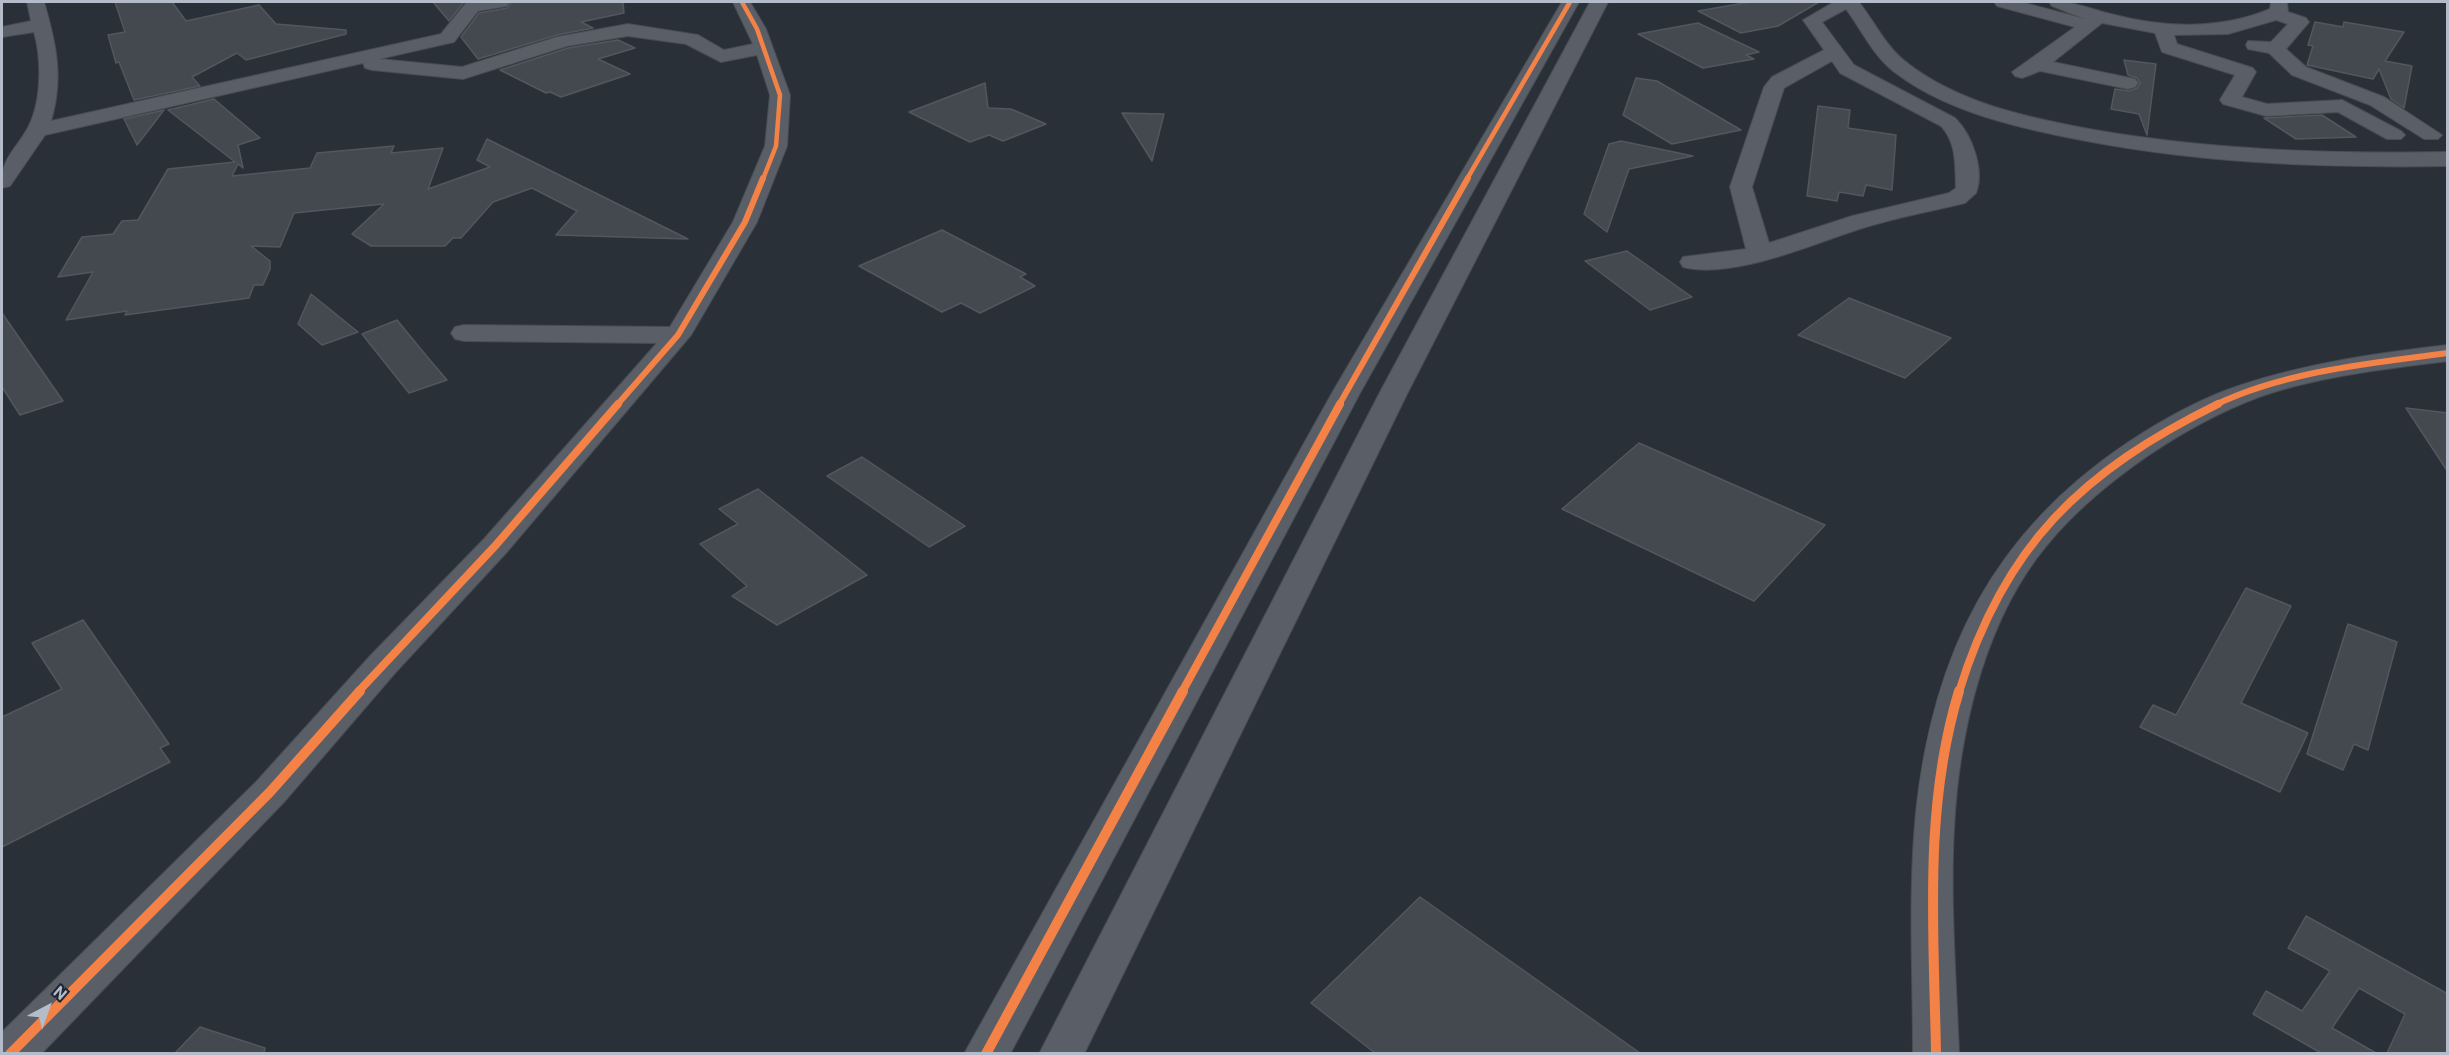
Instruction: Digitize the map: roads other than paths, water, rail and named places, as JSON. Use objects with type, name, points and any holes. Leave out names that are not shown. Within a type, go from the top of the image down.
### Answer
[{"type":"street","points":[[2,181],[38,130],[45,108],[50,66],[48,47],[35,2]]},
{"type":"street","points":[[38,130],[447,38],[472,7],[501,2]]},
{"type":"street","points":[[10,1053],[270,792],[383,664],[503,537],[678,335],[745,222],[776,146],[780,95],[765,48],[742,2]]},
{"type":"street","points":[[986,1053],[1480,153],[1570,2]]},
{"type":"street","points":[[1061,1053],[1515,158],[1599,2]]},
{"type":"street","points":[[1692,262],[1729,260],[1759,254],[1860,221],[1957,198],[1965,193],[1967,188],[1962,139],[1959,131],[1948,122],[1847,69],[1833,53],[1812,20],[1849,2],[1897,65],[1964,104],[2005,117],[2125,143],[2225,156],[2309,160],[2448,159]]},
{"type":"street","points":[[2003,2],[2094,20],[2202,31],[2235,27],[2267,19],[2278,8],[2300,22],[2275,49]]},
{"type":"street","points":[[2058,2],[2094,20]]},
{"type":"street","points":[[2094,20],[2030,69],[2128,83]]},
{"type":"street","points":[[2,32],[41,25]]},
{"type":"street","points":[[2162,27],[2169,48],[2246,72],[2230,100],[2266,110],[2342,106],[2394,135]]},
{"type":"street","points":[[344,61],[464,73],[564,41],[628,30],[691,39],[721,56],[765,48]]},
{"type":"street","points":[[2202,31],[2212,37],[2275,49],[2299,71],[2377,101],[2431,135]]},
{"type":"street","points":[[1759,254],[1755,231],[1741,187],[1774,87],[1779,81],[1833,53]]},
{"type":"street","points":[[1480,153],[1515,158]]},
{"type":"street","points":[[465,333],[678,335]]},
{"type":"street","points":[[1936,1053],[1933,840],[1940,777],[1950,723],[1977,640],[2003,585],[2024,552],[2077,496],[2120,461],[2161,433],[2204,410],[2248,392],[2297,378],[2350,366],[2448,353]]},
{"type":"street","points":[[1316,449],[1361,459]]}]
